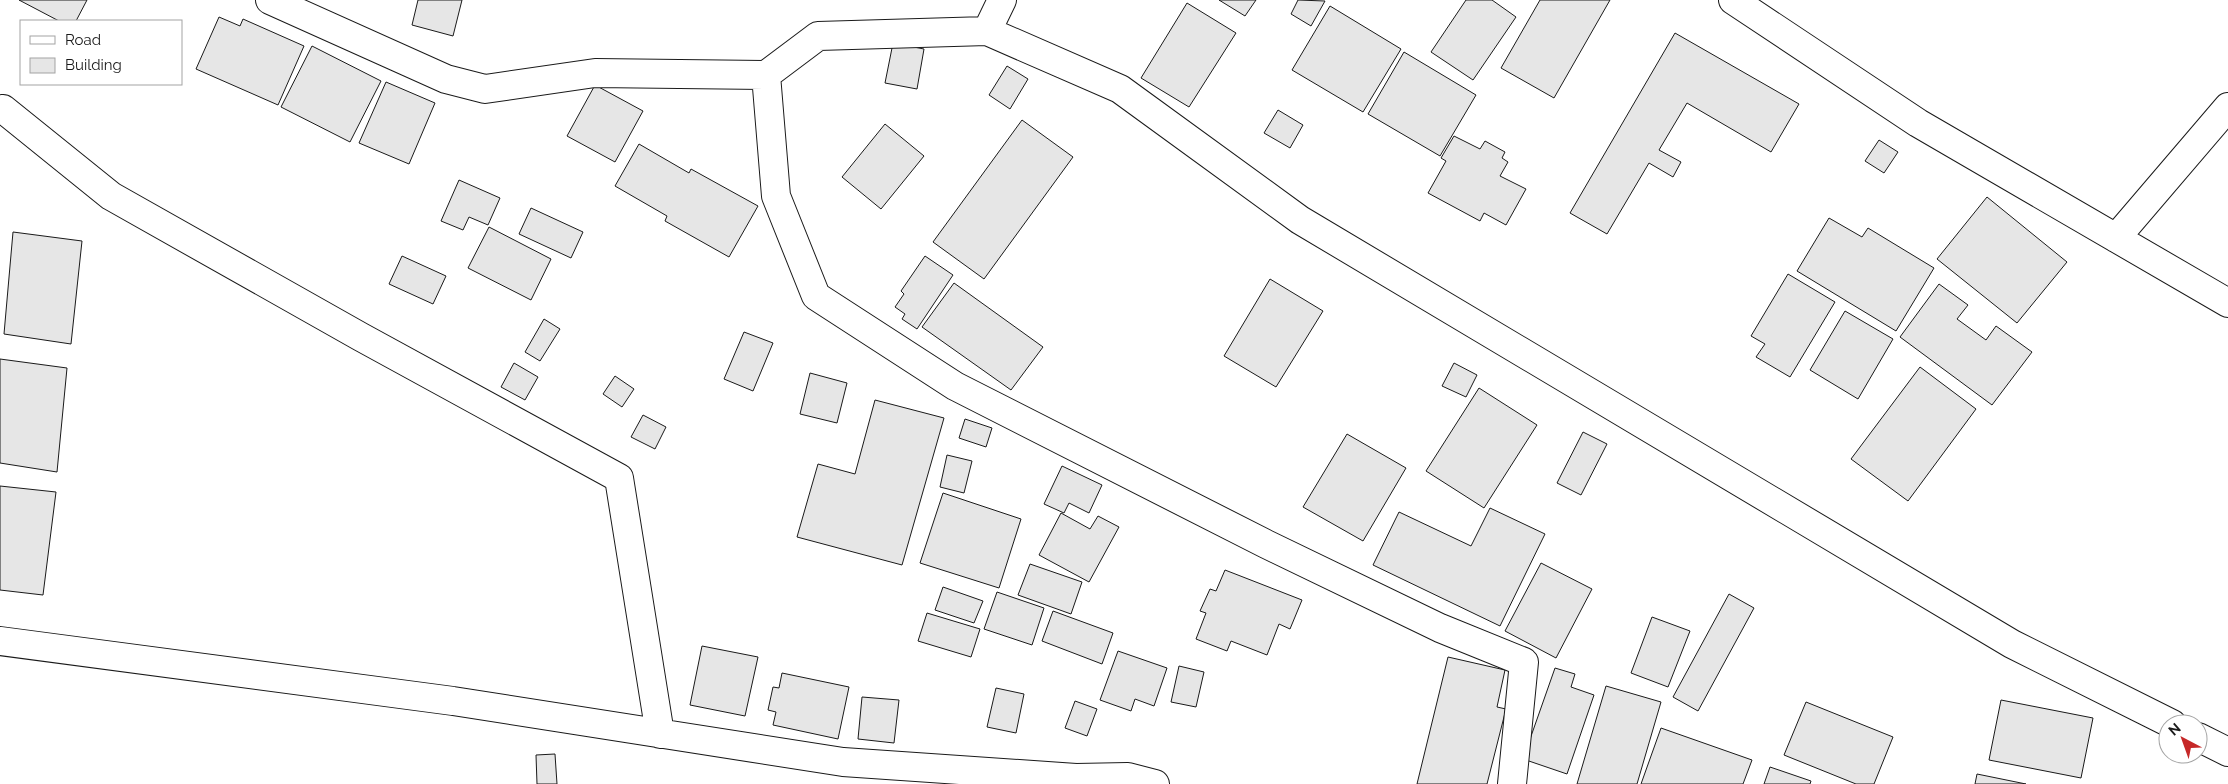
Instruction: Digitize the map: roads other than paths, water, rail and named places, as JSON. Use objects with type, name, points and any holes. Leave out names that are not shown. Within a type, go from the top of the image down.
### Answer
[{"type":"street","points":[[270,0],[446,79],[485,88],[595,73],[766,75],[818,36],[987,31],[1120,89],[1300,220],[2012,644],[2158,717]]},
{"type":"street","points":[[987,31],[1002,0]]},
{"type":"street","points":[[1733,0],[1918,123],[2228,303]]},
{"type":"street","points":[[766,75],[776,196],[816,296],[956,386],[1266,544],[1440,628],[1524,662],[1512,784]]},
{"type":"street","points":[[2116,238],[2228,107]]},
{"type":"street","points":[[3,109],[111,196],[396,356],[619,478],[660,734]]},
{"type":"street","points":[[0,641],[452,701],[842,762],[1076,778],[1128,777],[1154,784]]},
{"type":"street","points":[[2208,742],[2228,752]]}]
